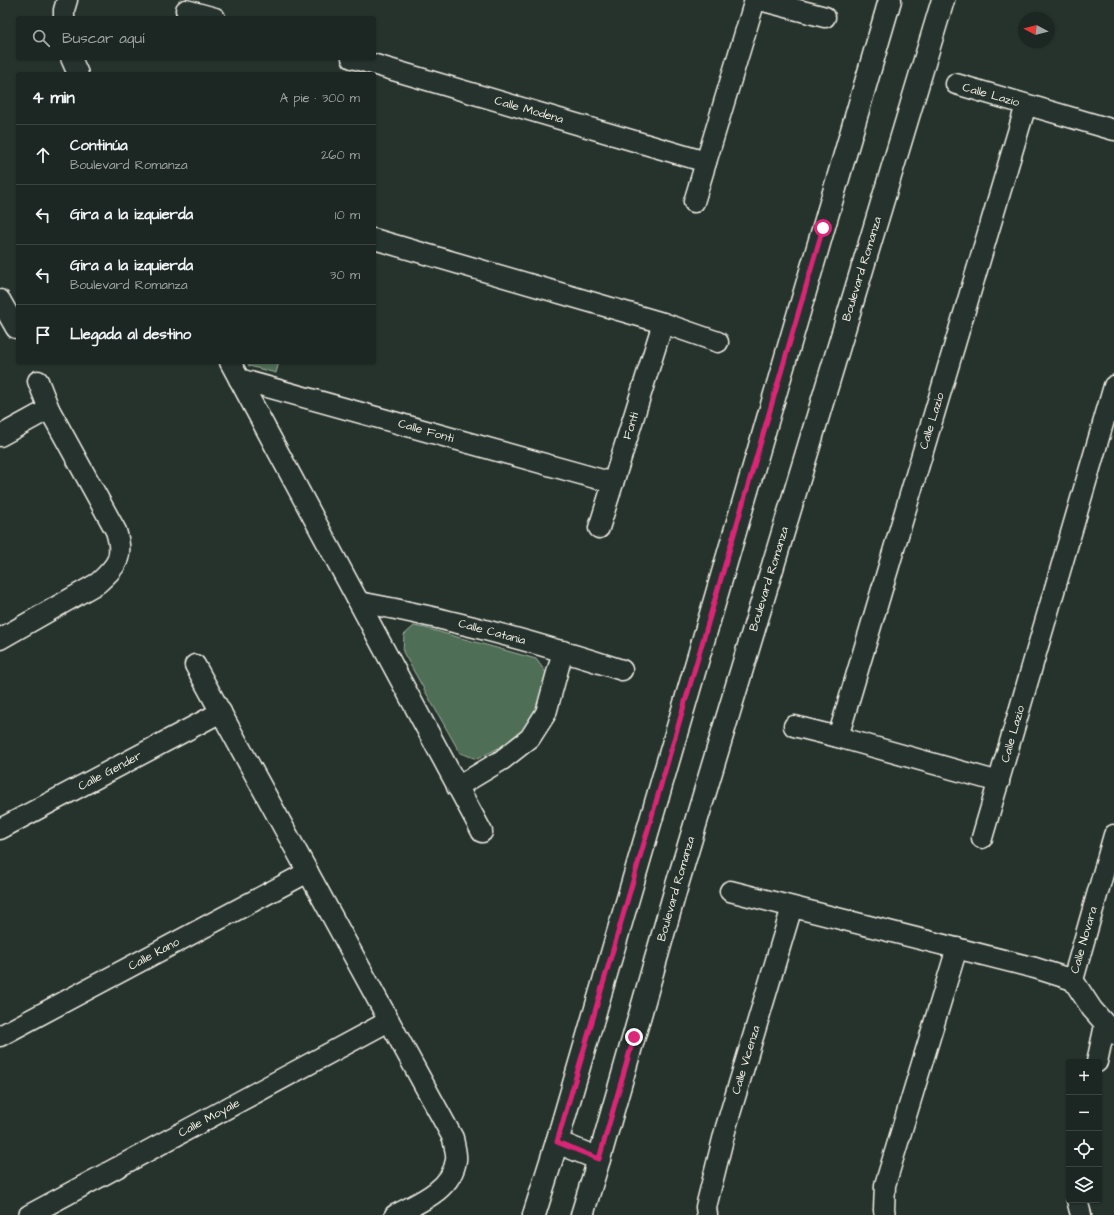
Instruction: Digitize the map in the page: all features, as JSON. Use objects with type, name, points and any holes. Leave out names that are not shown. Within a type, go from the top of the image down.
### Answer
[{"type":"main road","points":[[534,1215],[557,1142],[890,0]]},
{"type":"main road","name":"Boulevard Romanza","points":[[582,1215],[677,885],[943,0]]},
{"type":"main road","points":[[557,1142],[599,1159]]},
{"type":"street","points":[[64,16],[67,0]]},
{"type":"street","points":[[694,202],[755,0]]},
{"type":"street","points":[[760,0],[825,17]]},
{"type":"street","points":[[186,9],[209,16]]},
{"type":"street","points":[[72,60],[77,72]]},
{"type":"street","name":"Calle Modena","points":[[359,60],[706,162]]},
{"type":"street","name":"Calle Lazio","points":[[956,84],[1114,130]]},
{"type":"street","name":"Calle Lazio","points":[[838,737],[1026,105]]},
{"type":"street","points":[[376,240],[663,323],[718,342]]},
{"type":"street","points":[[0,300],[16,328]]},
{"type":"street","name":"Fonti","points":[[599,528],[663,323]]},
{"type":"street","points":[[235,370],[482,832]]},
{"type":"street","name":"Calle Fonti","points":[[235,370],[613,483]]},
{"type":"street","points":[[0,638],[98,583],[110,573],[118,560],[120,545],[116,531],[49,409],[38,381]]},
{"type":"street","name":"Calle Lazio","points":[[982,838],[1114,386]]},
{"type":"street","points":[[0,436],[49,409]]},
{"type":"street","name":"Calle Catania","points":[[359,602],[428,615],[563,651],[622,670]]},
{"type":"street","points":[[457,787],[502,760],[530,738],[546,713],[563,651]]},
{"type":"street","points":[[195,665],[453,1138],[456,1160],[450,1175],[441,1189],[395,1215]]},
{"type":"street","name":"Calle Gender","points":[[0,829],[221,712]]},
{"type":"street","points":[[794,726],[999,782]]},
{"type":"street","name":"Calle Novara","points":[[1109,1029],[1092,1009],[1073,980],[1114,835]]},
{"type":"street","name":"Calle Kano","points":[[0,1036],[308,872]]},
{"type":"street","points":[[730,891],[1035,968],[1073,980]]},
{"type":"street","name":"Calle Vicenza","points":[[707,1215],[706,1207],[726,1127],[792,907]]},
{"type":"street","points":[[885,1215],[885,1185],[957,948]]},
{"type":"street","name":"Calle Moyale","points":[[29,1215],[389,1020]]},
{"type":"street","points":[[1098,1059],[1109,1029]]},
{"type":"street","points":[[1078,1203],[1081,1215]]},
{"type":"green space","points":[[248,364],[278,364],[276,373],[249,366]]},
{"type":"green space","points":[[414,626],[536,659],[547,674],[530,732],[477,759],[460,753],[403,652],[404,635]]},
{"type":"route","points":[[634,1037],[599,1159],[557,1142],[823,228]]}]
